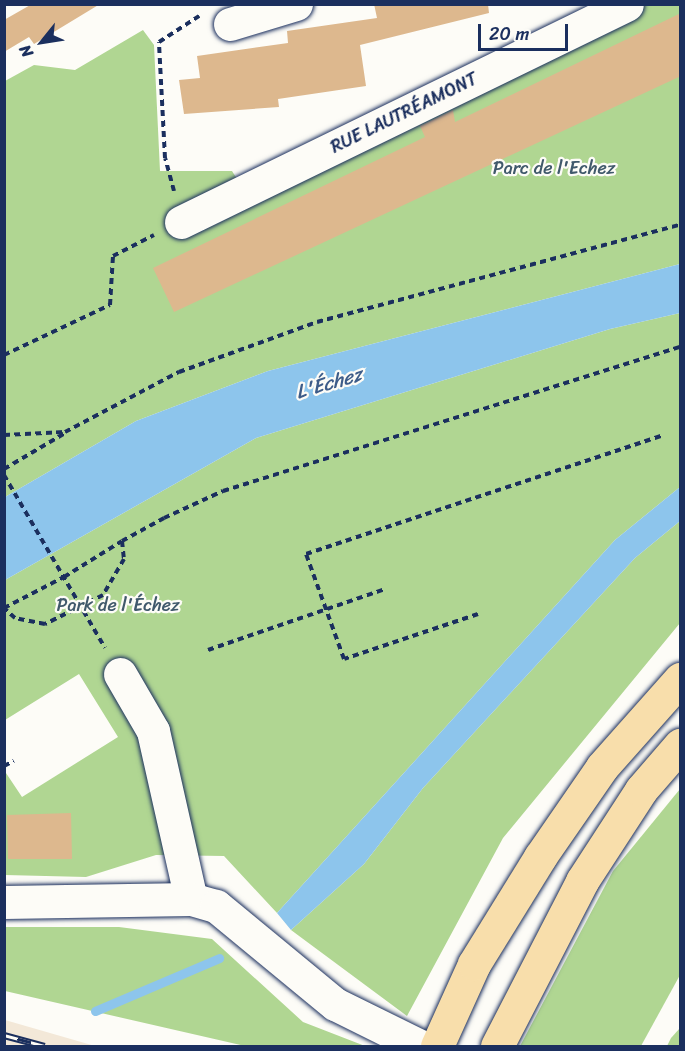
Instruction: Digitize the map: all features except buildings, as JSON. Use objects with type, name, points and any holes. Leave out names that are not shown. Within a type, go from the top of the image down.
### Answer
[{"type":"main road","points":[[437,1047],[474,964],[602,767],[681,679]]},
{"type":"main road","points":[[497,1047],[528,980],[641,790],[681,745]]},
{"type":"street","points":[[219,17],[296,4]]},
{"type":"street","name":"RUE LAUTRÉAMONT","points":[[181,222],[627,4]]},
{"type":"street","points":[[120,674],[153,731],[191,899]]},
{"type":"street","points":[[4,902],[191,899],[235,919],[335,1004],[420,1047]]},
{"type":"path","points":[[4,355],[110,305],[113,256],[181,222],[165,158],[159,42],[219,17]]},
{"type":"path","points":[[4,470],[65,432],[179,372],[317,322],[681,225]]},
{"type":"path","points":[[122,542],[124,559],[103,595],[45,624],[15,618],[4,608],[122,542],[223,491],[681,346]]},
{"type":"path","points":[[4,435],[65,432]]},
{"type":"path","points":[[478,614],[344,658],[306,554],[664,435]]},
{"type":"path","points":[[5,476],[120,674]]},
{"type":"path","points":[[207,650],[385,590]]},
{"type":"path","points":[[4,766],[14,761]]},
{"type":"shaded area","points":[[5,1020],[95,1046],[5,1046]]},
{"type":"green space","name":"Parc de l'Echez","points":[[607,5],[680,5],[680,264],[268,371],[136,421],[5,497],[5,81],[34,65],[75,70],[143,30],[154,45],[160,171],[232,171],[239,182]]},
{"type":"green space","name":"Park de l'Échez","points":[[680,313],[680,487],[615,540],[277,913],[224,856],[156,855],[86,877],[5,875],[4,770],[22,797],[118,737],[79,674],[5,720],[5,580],[256,438],[610,329]]},
{"type":"green space","points":[[680,521],[680,623],[503,838],[407,1016],[291,930],[364,864],[423,788],[635,558]]},
{"type":"green space","points":[[680,789],[680,975],[641,1046],[520,1046],[613,871]]},
{"type":"green space","points":[[5,927],[119,927],[212,939],[303,1022],[365,1046],[245,1046],[5,991]]},
{"type":"green space","points":[[680,1028],[680,1046],[667,1046],[671,1038]]},
{"type":"water","name":"L'Échez","points":[[680,264],[680,313],[610,329],[256,438],[5,580],[5,497],[136,421],[268,371]]},
{"type":"water","points":[[680,487],[680,521],[635,558],[423,788],[364,864],[291,930],[277,913],[615,540]]},
{"type":"waterway","points":[[95,1011],[219,958]]},
{"type":"railway","points":[[4,1035],[45,1046]]}]
